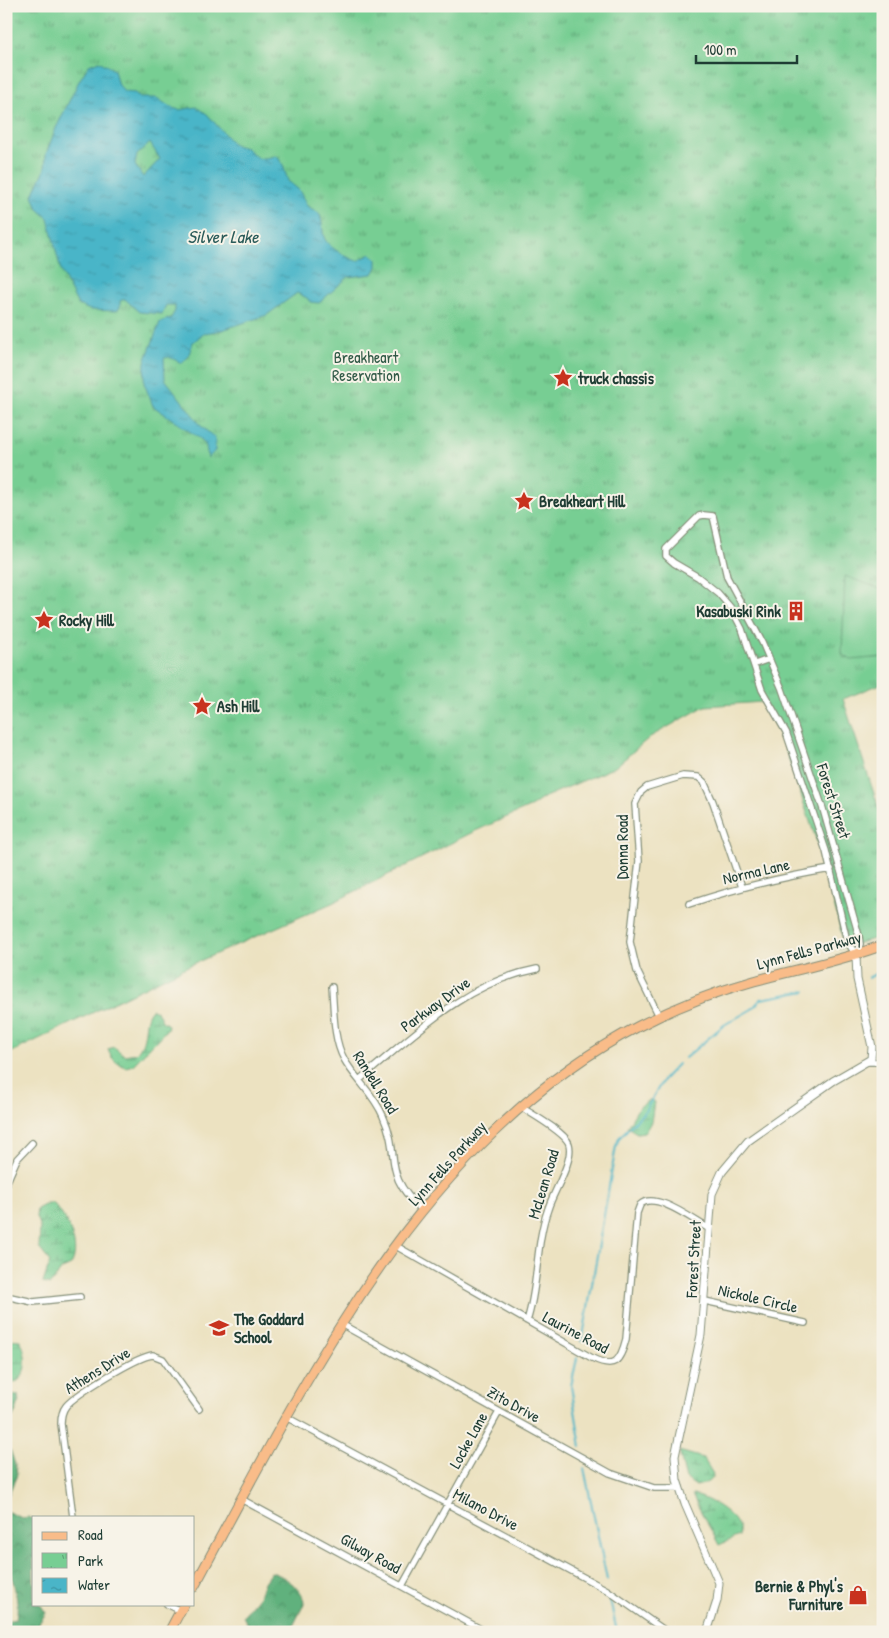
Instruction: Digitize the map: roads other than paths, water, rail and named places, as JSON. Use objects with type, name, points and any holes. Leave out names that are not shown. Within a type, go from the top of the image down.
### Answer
[{"type":"main road","name":"Lynn Fells Parkway","points":[[195,1585],[286,1418],[341,1324],[423,1211],[474,1153],[521,1107],[583,1058],[659,1016],[732,987],[856,955],[883,945]]},
{"type":"main road","points":[[170,1632],[182,1608]]},
{"type":"street","name":"Forest Street","points":[[707,1632],[717,1601],[718,1582],[680,1488],[676,1469],[675,1449],[698,1352],[705,1301],[711,1199],[716,1183],[742,1146],[833,1081],[868,1062],[873,1054],[857,979],[856,955],[860,944],[859,936],[839,863],[782,689],[769,659],[727,577],[713,516],[699,516],[666,550],[666,556],[674,564],[698,577],[725,601],[742,629],[762,690],[786,732],[830,869],[847,941],[856,955]]},
{"type":"street","points":[[725,601],[736,594]]},
{"type":"street","points":[[754,664],[769,659]]},
{"type":"street","name":"Donna Road","points":[[659,1016],[637,971],[630,942],[639,861],[635,804],[641,792],[648,787],[683,776],[692,776],[704,782],[714,802],[742,887]]},
{"type":"street","name":"Norma Lane","points":[[689,904],[742,887],[830,869]]},
{"type":"street","name":"Parkway Drive","points":[[359,1080],[472,991],[508,976],[537,969]]},
{"type":"street","name":"Randell Road","points":[[332,987],[340,1051],[384,1117],[394,1171],[400,1186],[423,1211]]},
{"type":"street","points":[[868,1062],[883,1062]]},
{"type":"street","name":"McLean Road","points":[[521,1107],[565,1137],[570,1149],[567,1162],[546,1215],[534,1299],[527,1321]]},
{"type":"street","points":[[6,1184],[17,1158],[32,1142]]},
{"type":"street","name":"Laurine Road","points":[[396,1246],[597,1360],[609,1364],[614,1363],[622,1356],[626,1339],[637,1210],[640,1205],[650,1199],[660,1201],[708,1228]]},
{"type":"street","points":[[6,1296],[23,1302],[80,1297]]},
{"type":"street","name":"Nickole Circle","points":[[705,1301],[805,1323]]},
{"type":"street","name":"Zito Drive","points":[[341,1324],[621,1478],[654,1488],[680,1488]]},
{"type":"street","name":"Athens Drive","points":[[73,1516],[61,1424],[64,1410],[72,1400],[129,1365],[153,1354],[164,1361],[199,1409]]},
{"type":"street","name":"Locke Lane","points":[[402,1586],[499,1412]]},
{"type":"street","name":"Milano Drive","points":[[286,1418],[607,1590],[668,1632]]},
{"type":"street","name":"Gilway Road","points":[[242,1499],[486,1632]]},
{"type":"water","name":"Silver Lake","points":[[99,61],[114,70],[117,82],[124,92],[135,93],[140,98],[157,98],[170,107],[179,110],[196,107],[207,114],[234,145],[246,148],[259,159],[277,156],[283,165],[288,181],[299,190],[307,206],[319,213],[324,237],[329,245],[343,255],[357,261],[371,254],[377,259],[377,267],[373,274],[348,277],[319,303],[310,302],[307,298],[297,293],[267,315],[222,330],[205,333],[193,342],[188,357],[182,363],[169,357],[164,358],[165,379],[202,427],[215,438],[215,451],[208,458],[206,446],[202,440],[153,406],[144,383],[145,362],[160,322],[171,318],[175,311],[175,305],[166,305],[162,314],[139,312],[125,299],[120,301],[120,308],[116,311],[90,310],[78,305],[61,271],[48,218],[38,209],[33,195],[45,169],[46,154],[56,128],[89,65]],"holes":[[[150,143],[160,159],[143,177],[135,165],[137,155]]]},
{"type":"waterway","points":[[868,978],[883,970]]},
{"type":"waterway","points":[[685,1058],[724,1025],[752,1009],[761,999],[806,991]]},
{"type":"waterway","points":[[582,1342],[616,1146],[619,1138],[645,1111],[663,1080],[678,1064]]},
{"type":"waterway","points":[[577,1358],[571,1386],[581,1447]]},
{"type":"waterway","points":[[584,1468],[607,1580]]},
{"type":"waterway","points":[[610,1600],[617,1632]]},
{"type":"place","name":"truck chassis","points":[[563,378]]},
{"type":"place","name":"Breakheart Hill","points":[[524,501]]},
{"type":"place","name":"Kasabuski Rink","points":[[796,611]]},
{"type":"place","name":"Rocky Hill","points":[[44,620]]},
{"type":"place","name":"Ash Hill","points":[[202,706]]},
{"type":"place","name":"The Goddard School","points":[[219,1328]]},
{"type":"place","name":"Bernie & Phyl's Furniture","points":[[858,1595]]},
{"type":"park label","name":"Breakheart Reservation","points":[[366,366]]}]
